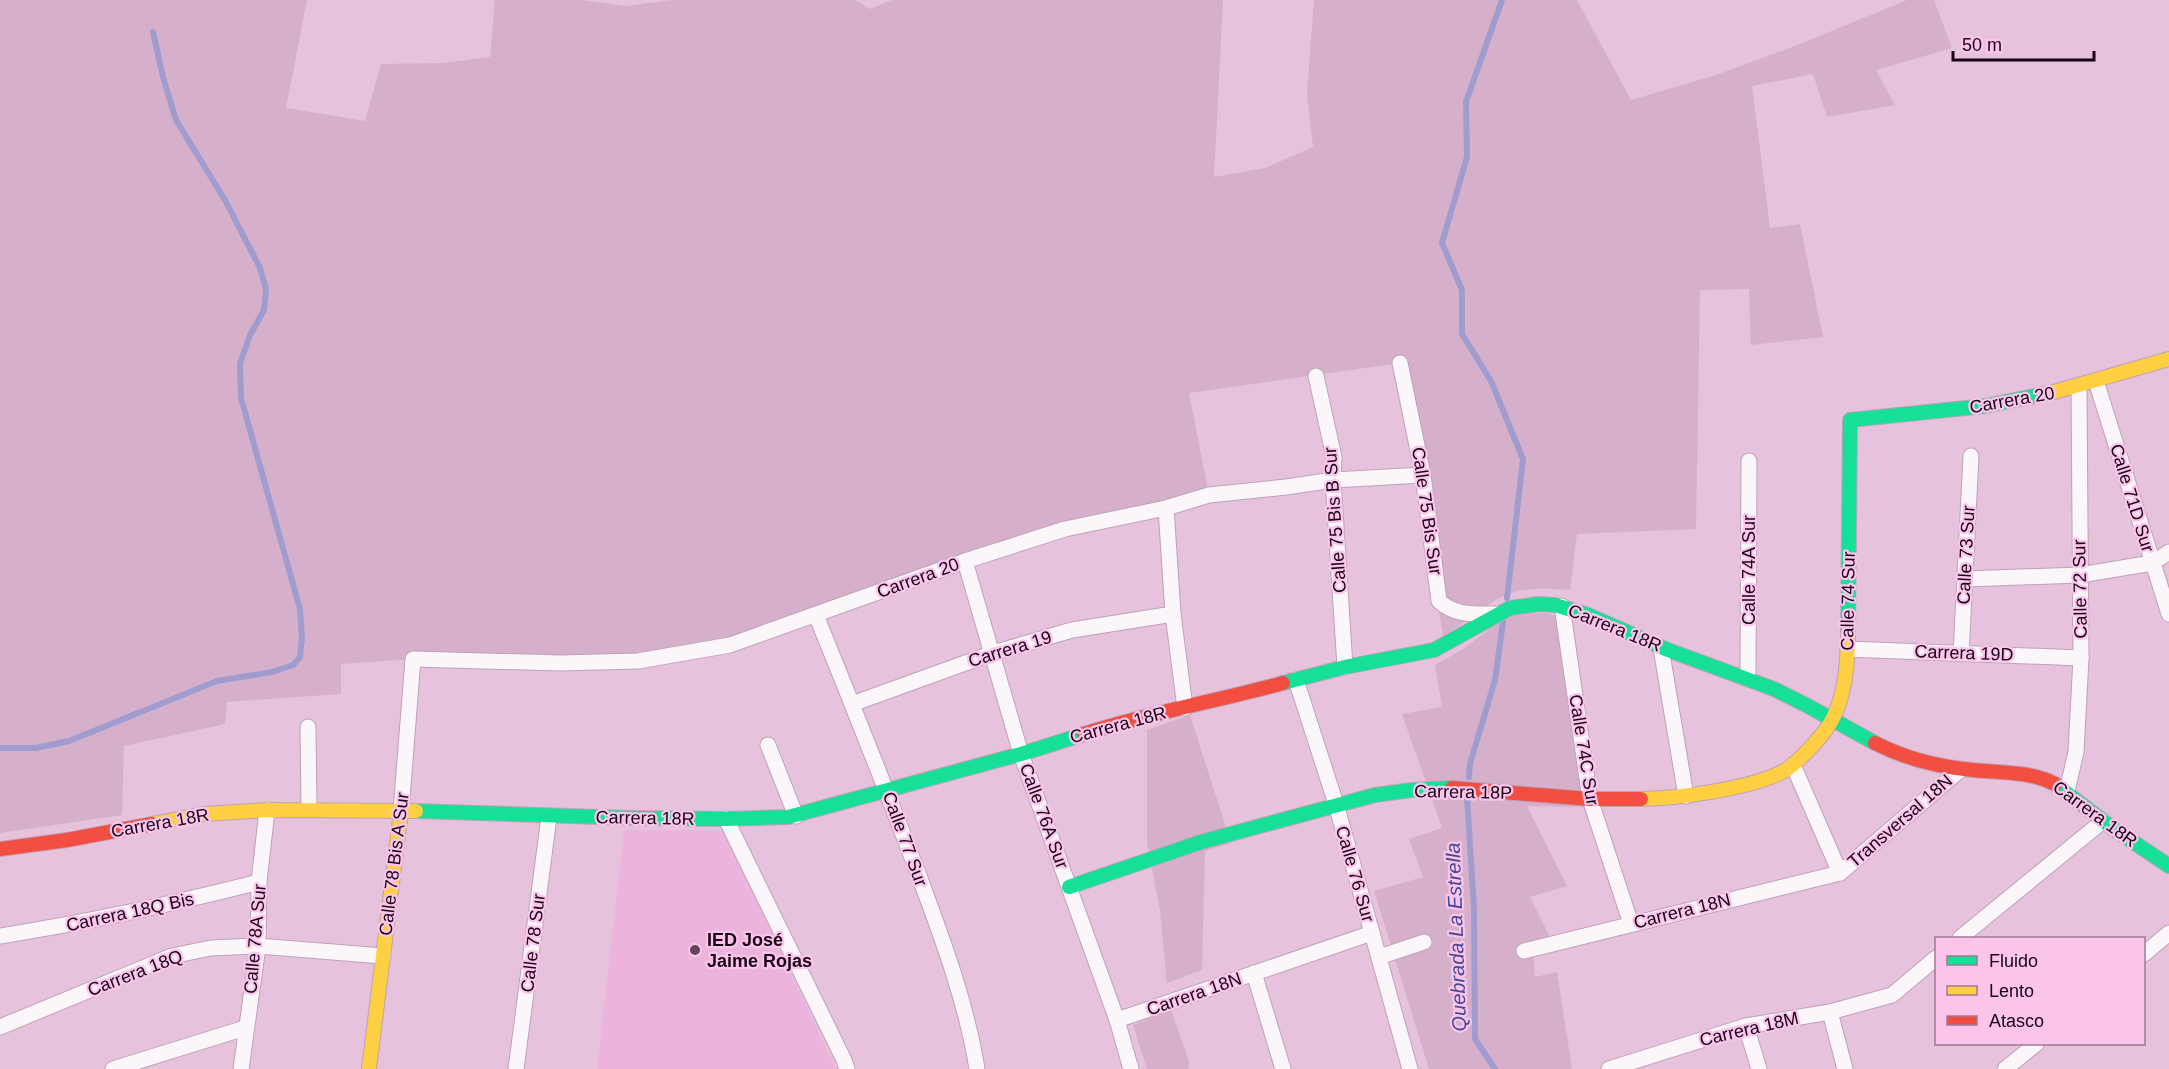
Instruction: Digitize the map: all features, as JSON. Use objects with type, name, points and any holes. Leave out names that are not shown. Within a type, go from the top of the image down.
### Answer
[{"type":"street","name":"Carrera 20","points":[[1850,420],[1975,408],[2079,386],[2169,359]]},
{"type":"street","name":"Calle 75 Bis Sur","points":[[1400,363],[1424,475],[1439,601],[1448,609],[1460,613],[1496,614]]},
{"type":"street","name":"Calle 75 Bis B Sur","points":[[1316,376],[1334,457],[1333,480],[1345,667]]},
{"type":"street","name":"Calle 71D Sur","points":[[2096,381],[2169,614]]},
{"type":"street","name":"Calle 72 Sur","points":[[2067,791],[2076,752],[2080,658],[2079,386]]},
{"type":"street","name":"Calle 74 Sur","points":[[1793,765],[1833,719],[1842,694],[1848,649],[1850,420]]},
{"type":"street","name":"Calle 73 Sur","points":[[1961,654],[1971,456]]},
{"type":"street","name":"Calle 74A Sur","points":[[1748,679],[1749,461]]},
{"type":"street","name":"Carrera 20","points":[[413,659],[560,663],[638,662],[730,645],[965,561],[1065,529],[1166,508],[1209,495],[1333,480],[1424,475]]},
{"type":"street","points":[[1166,508],[1173,614],[1185,708]]},
{"type":"street","points":[[1965,579],[2080,575],[2152,563],[2169,552]]},
{"type":"street","name":"Calle 76A Sur","points":[[965,561],[1021,754],[1117,1020],[1131,1069]]},
{"type":"street","name":"Carrera 18R","points":[[0,849],[67,840],[204,814],[267,810],[401,811],[549,817],[772,819],[796,816],[1021,754],[1113,724],[1345,667],[1422,654],[1445,647],[1496,614],[1523,604],[1562,606],[1661,648],[1748,679],[1833,719],[1892,752],[1935,765],[2044,778],[2067,791],[2103,821],[2169,866]]},
{"type":"street","name":"Calle 74C Sur","points":[[1562,606],[1590,799],[1630,924]]},
{"type":"street","name":"Carrera 19","points":[[852,704],[993,653],[1072,630],[1173,614]]},
{"type":"street","name":"Calle 77 Sur","points":[[816,615],[887,791],[956,976],[972,1037],[977,1069]]},
{"type":"street","points":[[1661,648],[1686,796]]},
{"type":"street","name":"Carrera 19D","points":[[1848,649],[2080,658]]},
{"type":"street","name":"Calle 78 Bis A Sur","points":[[369,1069],[401,811],[413,659]]},
{"type":"street","name":"Calle 76 Sur","points":[[1296,680],[1336,804],[1410,1069]]},
{"type":"street","points":[[308,727],[309,809]]},
{"type":"street","points":[[768,745],[796,816]]},
{"type":"street","points":[[1793,765],[1840,873]]},
{"type":"street","name":"Carrera 18P","points":[[1069,887],[1201,842],[1336,804],[1384,794],[1449,788],[1590,799],[1624,800],[1686,796],[1770,777],[1793,765]]},
{"type":"street","name":"Transversal 18N","points":[[1840,873],[1961,769]]},
{"type":"street","name":"Calle 78A Sur","points":[[241,1069],[258,946],[260,882],[267,810]]},
{"type":"street","name":"Calle 78 Sur","points":[[516,1069],[549,817]]},
{"type":"street","points":[[726,819],[847,1069]]},
{"type":"street","points":[[1962,937],[2103,821]]},
{"type":"street","name":"Carrera 18N","points":[[1524,951],[1840,873]]},
{"type":"street","name":"Carrera 18Q Bis","points":[[0,936],[77,924],[172,905],[260,882]]},
{"type":"street","name":"Carrera 18N","points":[[1117,1020],[1372,933]]},
{"type":"street","points":[[2145,953],[2169,933]]},
{"type":"street","points":[[1379,957],[1424,942]]},
{"type":"street","name":"Carrera 18Q","points":[[0,1027],[172,956],[211,948],[258,946],[383,956]]},
{"type":"street","name":"Carrera 18M","points":[[1609,1069],[1655,1062],[1746,1026],[1830,1012],[1892,995],[1935,959]]},
{"type":"street","points":[[1254,973],[1283,1069]]},
{"type":"street","points":[[1830,1012],[1845,1069]]},
{"type":"street","points":[[1746,1026],[1759,1069]]},
{"type":"street","points":[[113,1069],[245,1028]]},
{"type":"street","points":[[2005,1069],[2035,1045]]},
{"type":"shaded area","points":[[0,0],[307,0],[286,108],[365,121],[381,64],[443,63],[490,57],[495,0],[582,0],[626,6],[672,0],[855,0],[870,9],[892,0],[1223,0],[1214,177],[1265,168],[1313,147],[1307,93],[1314,0],[1577,0],[1631,100],[1713,76],[1795,46],[1907,0],[1934,0],[1952,48],[1876,70],[1895,105],[1827,117],[1813,74],[1752,86],[1770,228],[1800,224],[1823,337],[1751,345],[1749,289],[1700,290],[1696,529],[1577,534],[1570,590],[1533,589],[1512,593],[1494,601],[1443,636],[1400,363],[1189,393],[1209,495],[1065,529],[816,615],[638,661],[413,659],[341,664],[341,694],[227,702],[225,724],[124,746],[122,815],[0,833]]},
{"type":"shaded area","points":[[1547,613],[1557,617],[1586,807],[1527,806],[1567,886],[1530,897],[1556,949],[1533,954],[1535,977],[1557,972],[1572,1069],[1429,1069],[1374,891],[1423,877],[1409,839],[1442,828],[1402,714],[1442,707],[1435,665],[1515,614]]},
{"type":"shaded area","points":[[1190,715],[1231,843],[1205,851],[1202,970],[1167,983],[1160,910],[1147,843],[1147,730]]},
{"type":"shaded area","name":"IED José Jaime Rojas","points":[[624,830],[723,830],[836,1069],[597,1069]]},
{"type":"shaded area","points":[[1171,1010],[1189,1061],[1188,1069],[1147,1069],[1133,1025]]},
{"type":"waterway","name":"Quebrada La Estrella","points":[[1502,0],[1466,102],[1467,157],[1442,243],[1462,290],[1462,334],[1491,381],[1523,459],[1507,598]]},
{"type":"waterway","points":[[0,748],[36,748],[69,741],[217,681],[272,672],[293,665],[300,657],[302,638],[300,609],[241,398],[240,364],[250,335],[264,310],[266,289],[260,268],[225,200],[176,120],[153,32]]},
{"type":"waterway","name":"Quebrada La Estrella","points":[[1469,777],[1470,764],[1495,680],[1503,622]]},
{"type":"waterway","name":"Quebrada La Estrella","points":[[1467,797],[1474,909],[1475,1039],[1495,1069]]},
{"type":"traffic: fast","points":[[1848,633],[1850,420],[1985,406],[2054,392]]},
{"type":"traffic: fast","points":[[1283,683],[1345,667],[1434,650],[1510,608],[1539,604],[1555,605],[1588,615],[1668,650],[1774,689],[1875,743]]},
{"type":"traffic: fast","points":[[416,811],[631,818],[788,817],[1021,754],[1084,734]]},
{"type":"traffic: fast","points":[[2055,784],[2111,827],[2169,866]]},
{"type":"traffic: fast","points":[[1069,887],[1201,842],[1375,795],[1452,788]]},
{"type":"traffic: slow","points":[[2054,392],[2169,359]]},
{"type":"traffic: slow","points":[[1641,799],[1675,797],[1734,788],[1770,777],[1790,767],[1818,739],[1837,708],[1845,676],[1848,633]]},
{"type":"traffic: slow","points":[[152,824],[204,814],[267,810],[416,811]]},
{"type":"traffic: slow","points":[[369,1069],[401,811]]},
{"type":"traffic: jam","points":[[1084,734],[1283,683]]},
{"type":"traffic: jam","points":[[1875,743],[1899,754],[1935,764],[1960,769],[2025,775],[2055,784]]},
{"type":"traffic: jam","points":[[1452,788],[1590,799],[1641,799]]},
{"type":"traffic: jam","points":[[0,849],[67,840],[152,824]]},
{"type":"place","name":"IED José Jaime Rojas","points":[[695,950]]}]
